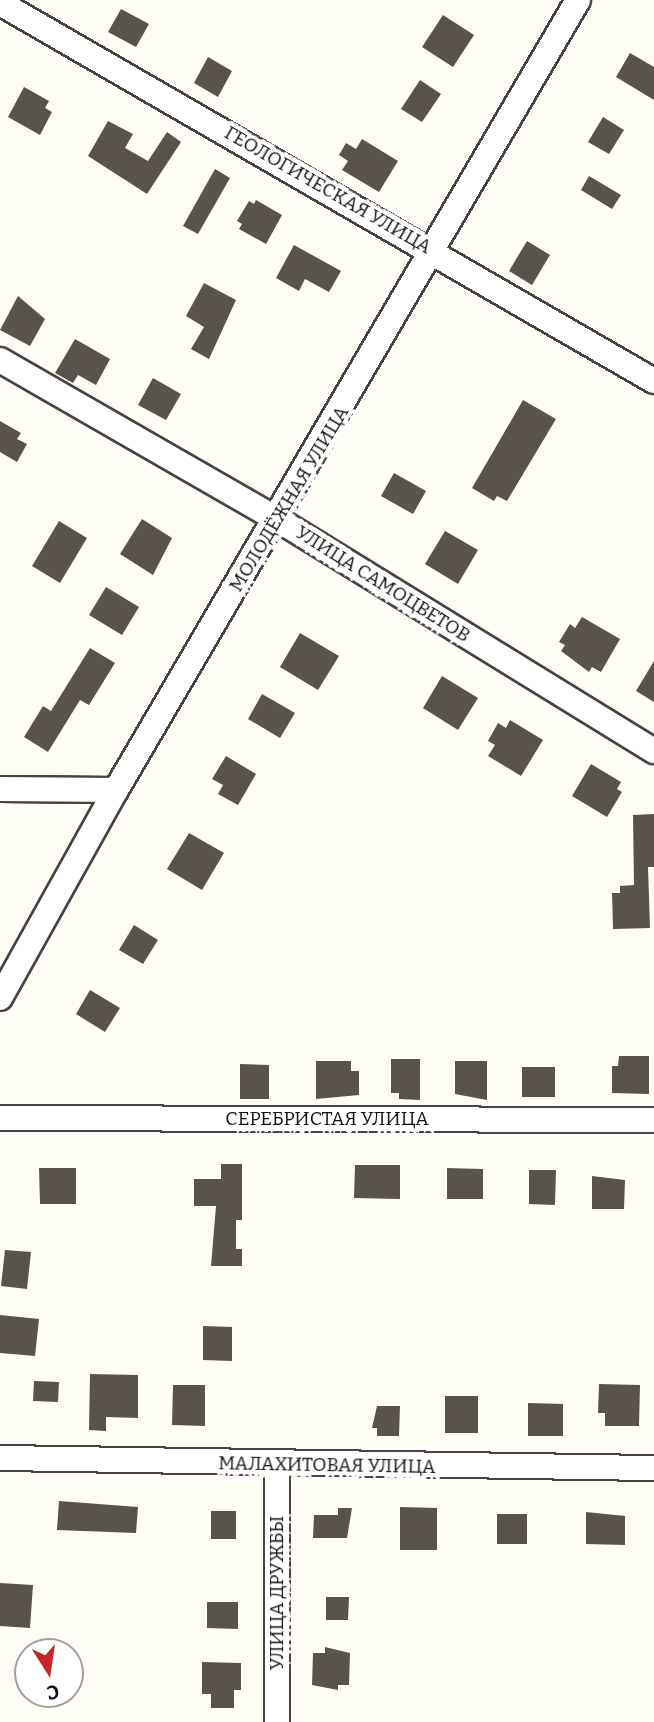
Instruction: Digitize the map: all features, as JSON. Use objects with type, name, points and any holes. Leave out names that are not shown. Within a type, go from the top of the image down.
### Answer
[{"type":"street","name":"МОЛОДЁЖНАЯ УЛИЦА","points":[[0,999],[116,790],[435,251],[578,0]]},
{"type":"street","name":"ГЕОЛОГИЧЕСКАЯ УЛИЦА","points":[[0,4],[435,251],[654,381]]},
{"type":"street","name":"УЛИЦА САМОЦВЕТОВ","points":[[0,360],[277,519],[654,751]]},
{"type":"street","points":[[0,789],[116,790]]},
{"type":"street","name":"СЕРЕБРИСТАЯ УЛИЦА","points":[[0,1118],[654,1119]]},
{"type":"street","name":"МАЛАХИТОВАЯ УЛИЦА","points":[[0,1458],[277,1465],[654,1468]]},
{"type":"street","name":"УЛИЦА ДРУЖБЫ","points":[[277,1465],[277,1722]]},
{"type":"building","points":[[121,9],[149,24],[136,47],[108,32]]},
{"type":"building","points":[[443,15],[474,35],[453,67],[422,47]]},
{"type":"building","points":[[630,53],[654,67],[654,100],[616,77]]},
{"type":"building","points":[[208,57],[232,71],[218,97],[194,83]]},
{"type":"building","points":[[420,80],[441,94],[422,122],[401,109]]},
{"type":"building","points":[[24,87],[49,101],[45,108],[52,112],[40,135],[8,117]]},
{"type":"building","points":[[603,117],[624,130],[609,154],[588,142]]},
{"type":"building","points":[[108,121],[133,134],[125,148],[148,161],[167,132],[181,142],[147,194],[88,156]]},
{"type":"building","points":[[362,139],[398,161],[379,192],[342,170],[348,161],[339,155],[346,143],[356,149]]},
{"type":"building","points":[[215,169],[230,178],[198,234],[183,226]]},
{"type":"building","points":[[589,176],[621,195],[612,209],[581,190]]},
{"type":"building","points":[[256,200],[282,215],[266,244],[239,229],[242,224],[237,221],[249,201],[254,204]]},
{"type":"building","points":[[527,241],[550,255],[532,285],[509,271]]},
{"type":"building","points":[[294,245],[341,271],[329,292],[305,279],[299,291],[276,278]]},
{"type":"building","points":[[204,283],[236,300],[209,359],[191,349],[204,327],[186,316]]},
{"type":"building","points":[[18,296],[45,319],[30,346],[0,330]]},
{"type":"building","points":[[75,339],[110,359],[96,385],[78,375],[73,383],[55,373]]},
{"type":"building","points":[[153,378],[181,394],[166,420],[138,405]]},
{"type":"building","points":[[523,400],[556,419],[507,501],[497,496],[494,501],[472,488]]},
{"type":"building","points":[[0,421],[21,433],[17,439],[27,444],[17,462],[0,452]]},
{"type":"building","points":[[394,473],[426,491],[413,514],[381,496]]},
{"type":"building","points":[[142,519],[172,538],[153,575],[120,554]]},
{"type":"building","points":[[59,521],[87,538],[60,583],[32,566]]},
{"type":"building","points":[[445,531],[478,550],[458,584],[425,564]]},
{"type":"building","points":[[106,587],[139,607],[122,635],[89,615]]},
{"type":"building","points":[[582,617],[620,639],[601,672],[592,667],[589,672],[561,651],[565,645],[559,642],[570,624],[575,628]]},
{"type":"building","points":[[300,633],[339,656],[318,690],[280,667]]},
{"type":"building","points":[[90,648],[115,663],[89,705],[80,700],[48,752],[24,737],[43,706],[51,711]]},
{"type":"building","points":[[654,661],[654,702],[636,691]]},
{"type":"building","points":[[442,676],[478,698],[458,730],[423,708]]},
{"type":"building","points":[[262,694],[295,713],[280,738],[248,719]]},
{"type":"building","points":[[510,720],[543,740],[521,776],[488,756],[495,745],[488,741],[498,723],[506,728]]},
{"type":"building","points":[[226,756],[256,774],[238,805],[218,794],[223,785],[212,779]]},
{"type":"building","points":[[591,764],[621,782],[617,789],[622,792],[607,817],[572,796]]},
{"type":"building","points":[[654,814],[654,867],[648,867],[650,928],[613,929],[612,893],[620,893],[620,886],[634,885],[633,815]]},
{"type":"building","points":[[189,833],[224,853],[202,890],[167,869]]},
{"type":"building","points":[[134,925],[158,940],[143,964],[119,950]]},
{"type":"building","points":[[90,990],[120,1008],[105,1032],[76,1014]]},
{"type":"building","points":[[619,1056],[649,1056],[649,1094],[612,1093],[612,1066],[618,1066]]},
{"type":"building","points":[[391,1059],[420,1059],[420,1100],[399,1099],[399,1093],[391,1093]]},
{"type":"building","points":[[316,1061],[351,1061],[351,1071],[359,1071],[359,1095],[316,1099]]},
{"type":"building","points":[[455,1061],[487,1061],[487,1100],[455,1094]]},
{"type":"building","points":[[240,1064],[269,1065],[269,1099],[240,1099]]},
{"type":"building","points":[[522,1067],[555,1067],[555,1097],[522,1097]]},
{"type":"building","points":[[221,1164],[242,1164],[242,1220],[236,1220],[236,1249],[242,1249],[242,1266],[211,1266],[216,1206],[194,1206],[194,1179],[221,1179]]},
{"type":"building","points":[[355,1165],[400,1165],[400,1199],[354,1198]]},
{"type":"building","points":[[39,1168],[76,1168],[76,1204],[40,1204]]},
{"type":"building","points":[[447,1168],[483,1169],[483,1199],[447,1199]]},
{"type":"building","points":[[529,1170],[556,1170],[555,1205],[529,1204]]},
{"type":"building","points":[[592,1176],[625,1180],[624,1209],[592,1209]]},
{"type":"building","points":[[5,1250],[31,1252],[27,1289],[1,1286]]},
{"type":"building","points":[[0,1315],[39,1319],[35,1356],[0,1353]]},
{"type":"building","points":[[203,1326],[232,1327],[232,1361],[203,1360]]},
{"type":"building","points":[[90,1374],[138,1375],[138,1418],[106,1417],[106,1431],[89,1430]]},
{"type":"building","points":[[34,1381],[59,1382],[58,1402],[33,1401]]},
{"type":"building","points":[[599,1384],[640,1385],[639,1426],[605,1426],[605,1413],[598,1413]]},
{"type":"building","points":[[173,1385],[205,1385],[205,1426],[172,1425]]},
{"type":"building","points":[[445,1396],[478,1396],[478,1433],[445,1433]]},
{"type":"building","points":[[528,1403],[563,1404],[563,1436],[528,1436]]},
{"type":"building","points":[[377,1406],[400,1406],[399,1436],[377,1436],[377,1428],[372,1428]]},
{"type":"building","points":[[59,1501],[138,1507],[136,1533],[57,1530]]},
{"type":"building","points":[[400,1507],[437,1508],[437,1550],[400,1550]]},
{"type":"building","points":[[338,1508],[352,1508],[347,1538],[313,1538],[314,1515],[338,1515]]},
{"type":"building","points":[[211,1511],[236,1511],[236,1539],[211,1539]]},
{"type":"building","points":[[586,1512],[625,1516],[625,1545],[586,1544]]},
{"type":"building","points":[[497,1514],[527,1514],[527,1544],[497,1544]]},
{"type":"building","points":[[0,1583],[33,1585],[30,1628],[0,1626]]},
{"type":"building","points":[[326,1597],[349,1597],[348,1620],[326,1620]]},
{"type":"building","points":[[207,1602],[238,1602],[238,1629],[207,1628]]},
{"type":"building","points":[[325,1647],[350,1653],[349,1685],[338,1685],[338,1690],[312,1685],[313,1653],[325,1653]]},
{"type":"building","points":[[202,1662],[241,1663],[241,1690],[234,1690],[234,1708],[211,1708],[211,1694],[202,1694]]}]
